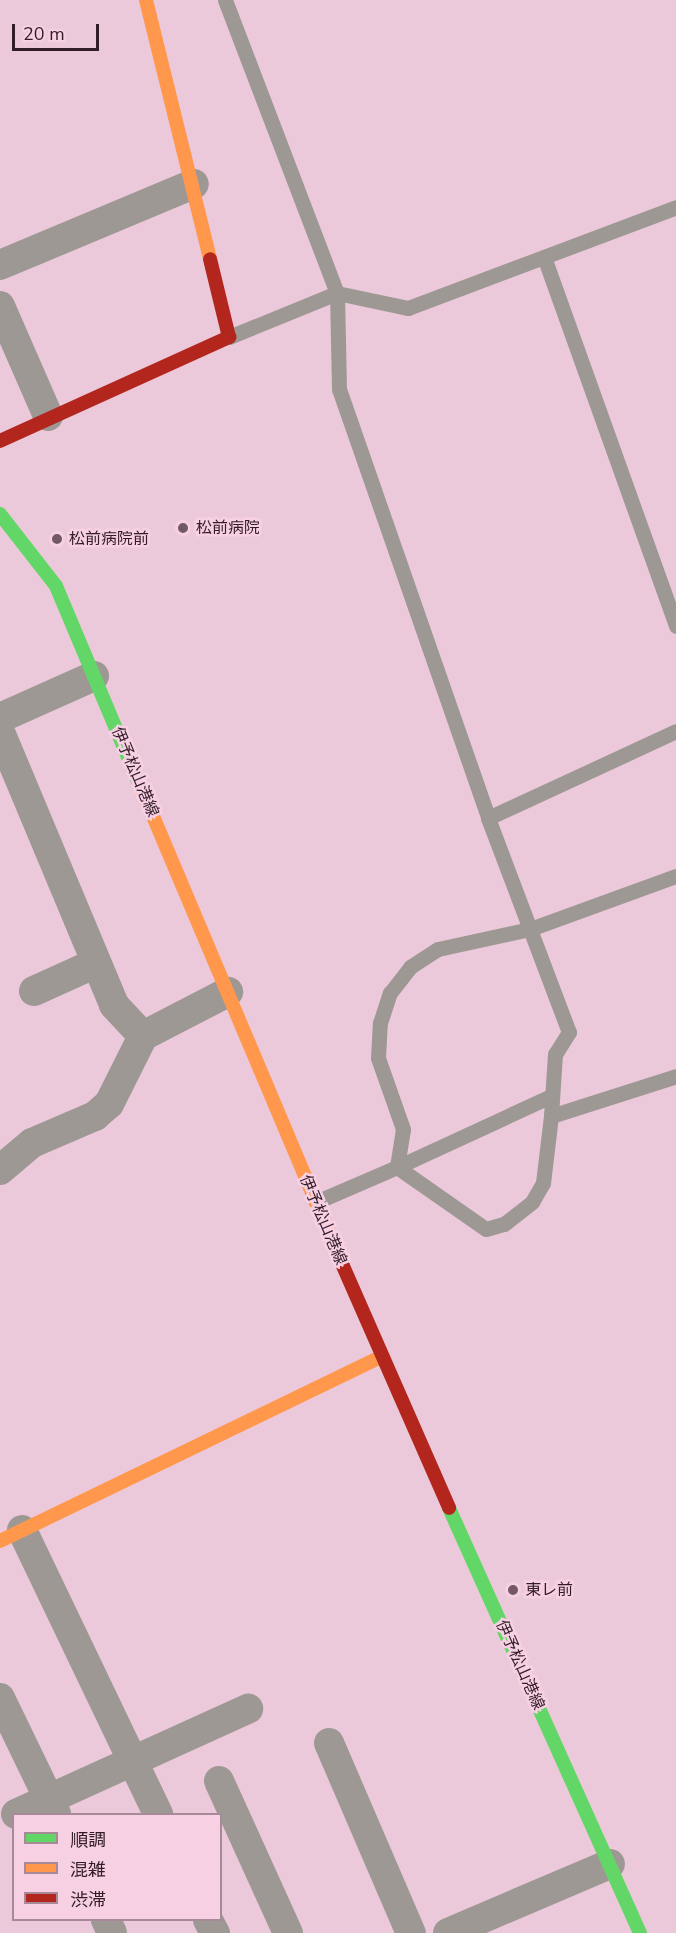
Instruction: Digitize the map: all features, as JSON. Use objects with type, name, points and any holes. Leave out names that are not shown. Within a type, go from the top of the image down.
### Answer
[{"type":"main road","points":[[0,441],[48,416],[229,337],[194,184],[146,0]]},
{"type":"main road","name":"伊予松山港線","points":[[0,514],[56,586],[381,1357],[640,1933]]},
{"type":"main road","points":[[11,1535],[381,1357]]},
{"type":"street","points":[[0,265],[194,184]]},
{"type":"street","points":[[0,306],[48,416]]},
{"type":"street","points":[[0,718],[94,676]]},
{"type":"street","points":[[0,732],[114,1005],[143,1036]]},
{"type":"street","points":[[34,991],[96,963]]},
{"type":"street","points":[[1,1166],[32,1143],[95,1116],[109,1104],[143,1036],[228,992]]},
{"type":"street","points":[[11,1535],[132,1761],[157,1813]]},
{"type":"street","points":[[0,1698],[52,1807]]},
{"type":"street","points":[[24,1813],[52,1807],[132,1761],[248,1709]]},
{"type":"street","points":[[329,1743],[411,1933]]},
{"type":"street","points":[[219,1781],[288,1933]]},
{"type":"street","points":[[460,1931],[610,1864]]},
{"type":"lane","points":[[225,0],[337,293],[339,389],[488,818],[569,1032],[555,1054],[543,1183],[532,1202],[504,1224],[486,1229],[397,1167]]},
{"type":"lane","points":[[229,337],[337,293],[408,308],[676,207]]},
{"type":"lane","points":[[544,257],[676,626]]},
{"type":"lane","points":[[488,818],[676,731]]},
{"type":"lane","points":[[397,1167],[403,1129],[378,1058],[380,1023],[390,993],[410,967],[438,949],[530,929],[676,876]]},
{"type":"lane","points":[[551,1116],[676,1076]]},
{"type":"lane","points":[[316,1202],[551,1096]]},
{"type":"traffic: fast","points":[[0,514],[56,586],[139,783]]},
{"type":"traffic: fast","points":[[449,1508],[640,1933]]},
{"type":"traffic: slow","points":[[146,0],[210,259]]},
{"type":"traffic: slow","points":[[139,783],[343,1266]]},
{"type":"traffic: slow","points":[[0,1541],[381,1357]]},
{"type":"traffic: jam","points":[[0,441],[229,337],[210,259]]},
{"type":"traffic: jam","points":[[343,1266],[449,1508]]},
{"type":"place","name":"松前病院","points":[[183,528]]},
{"type":"place","name":"松前病院前","points":[[57,539]]},
{"type":"place","name":"東レ前","points":[[513,1590]]}]
